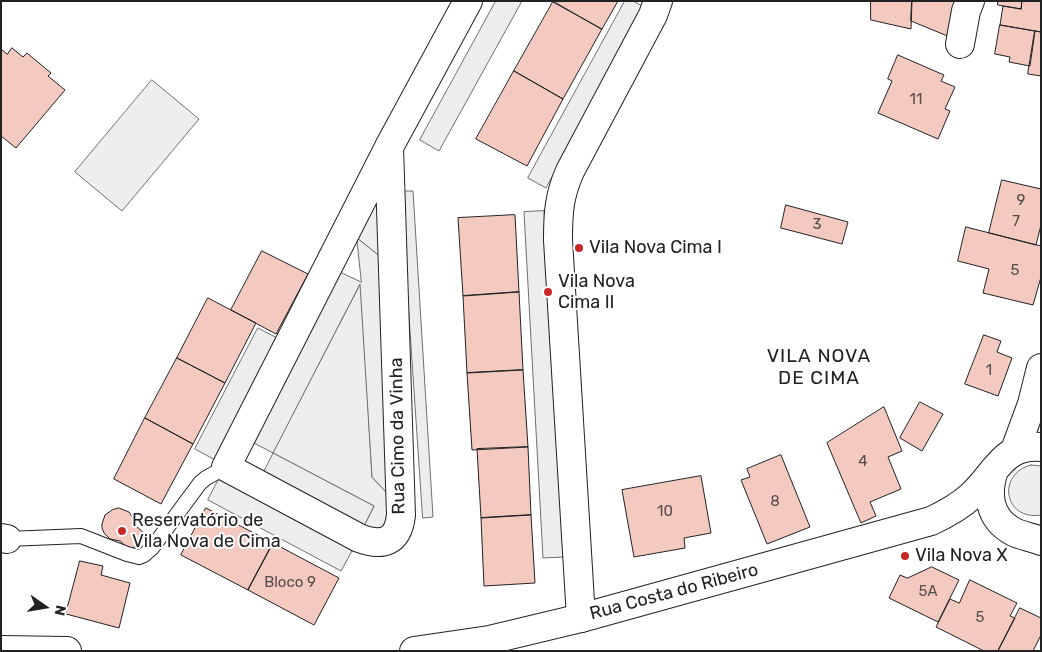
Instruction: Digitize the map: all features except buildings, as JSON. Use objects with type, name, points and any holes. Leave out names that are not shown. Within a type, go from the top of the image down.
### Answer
[{"type":"street","name":"Rua Cimo da Vinha","points":[[390,146],[401,516],[399,530],[392,538],[387,541],[375,542],[364,540],[226,467],[390,146],[468,1]]},
{"type":"street","points":[[581,618],[558,240],[559,205],[562,189],[570,171],[653,15],[658,1]]},
{"type":"street","points":[[960,44],[966,11],[970,1]]},
{"type":"street","points":[[931,521],[949,513],[970,497],[1002,458],[1028,448],[1032,404],[1041,368]]},
{"type":"street","points":[[994,470],[989,484],[989,498],[994,512],[1003,524],[1015,532],[1037,538]]},
{"type":"street","points":[[931,521],[964,520],[1003,524]]},
{"type":"street","name":"Rua Costa do Ribeiro","points":[[414,651],[489,640],[581,618],[931,521]]},
{"type":"street","points":[[1,650],[67,651]]},
{"type":"lane","points":[[1028,448],[1032,424],[1041,415]]},
{"type":"lane","points":[[4,538],[81,536],[134,556],[144,555],[152,548],[200,483],[226,467]]},
{"type":"shaded area","points":[[496,1],[522,1],[439,151],[420,140]]},
{"type":"shaded area","points":[[625,1],[633,1],[644,7],[546,188],[528,178]]},
{"type":"shaded area","points":[[152,80],[199,119],[122,211],[75,172]]},
{"type":"shaded area","points":[[401,191],[413,191],[433,517],[423,518]]},
{"type":"shaded area","points":[[378,197],[382,258],[357,238]]},
{"type":"shaded area","points":[[544,211],[564,557],[543,558],[524,212]]},
{"type":"shaded area","points":[[357,238],[382,258],[398,505],[372,477],[360,284],[273,453],[252,442],[340,272],[361,282]]},
{"type":"shaded area","points":[[361,283],[372,477],[398,505],[387,530],[363,528],[374,506],[273,453]]},
{"type":"shaded area","points":[[258,328],[279,339],[215,460],[195,449]]},
{"type":"shaded area","points":[[273,453],[374,506],[363,528],[262,475]]},
{"type":"shaded area","points":[[1031,465],[1041,466],[1041,515],[1029,515],[1019,511],[1012,504],[1009,496],[1009,486],[1013,477],[1020,470]]},
{"type":"shaded area","points":[[219,479],[353,549],[341,571],[208,500]]},
{"type":"place","name":"Vila Nova Cima I","points":[[579,248]]},
{"type":"place","name":"Vila Nova Cima II","points":[[548,292]]},
{"type":"place","name":"Reservatório de Vila Nova de Cima","points":[[122,531]]},
{"type":"place","name":"Vila Nova X","points":[[905,556]]},
{"type":"district","name":"VILA NOVA DE CIMA","points":[[819,368]]}]
